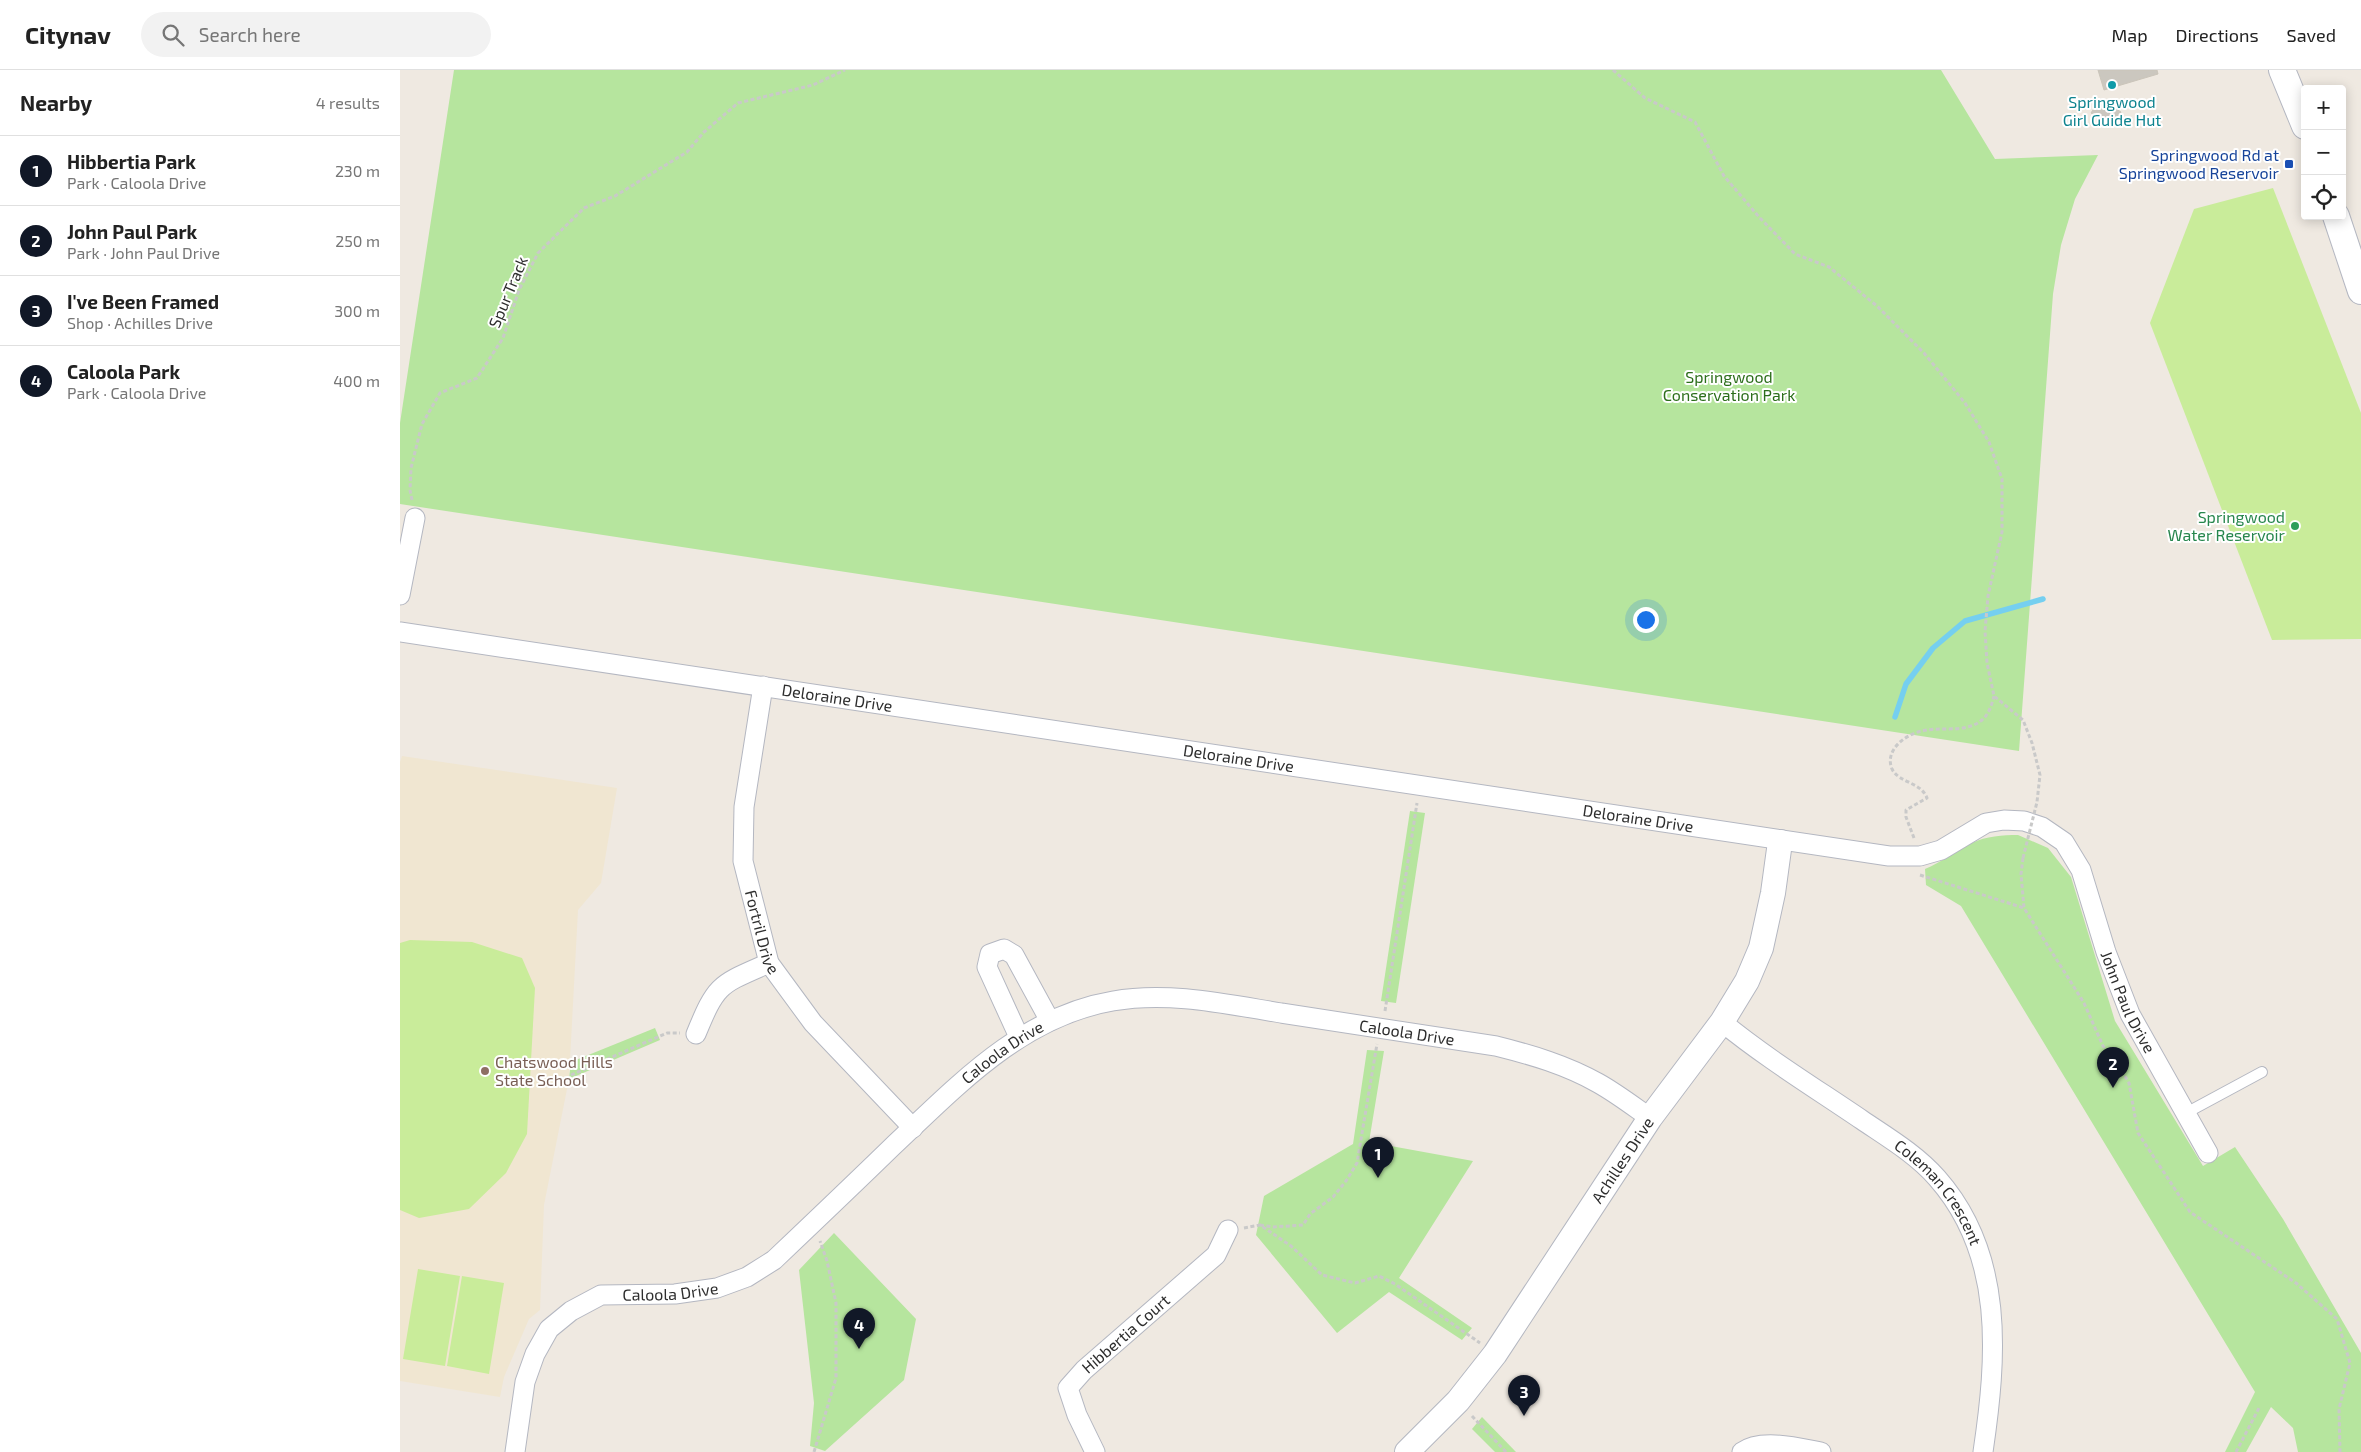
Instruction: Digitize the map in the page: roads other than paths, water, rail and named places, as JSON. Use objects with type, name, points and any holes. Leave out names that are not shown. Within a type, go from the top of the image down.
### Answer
[{"type":"main road","points":[[2282,70],[2301,115]]},
{"type":"main road","points":[[2291,70],[2301,109]]},
{"type":"main road","points":[[2337,220],[2361,291]]},
{"type":"street","points":[[401,584],[415,518]]},
{"type":"street","name":"Deloraine Drive","points":[[400,632],[1780,842],[1889,856],[1920,856],[1940,850],[1986,823],[2004,820],[2024,821],[2042,828],[2064,842]]},
{"type":"street","name":"Fortril Drive","points":[[763,686],[744,807],[743,861],[769,963],[813,1023],[913,1128]]},
{"type":"street","name":"Achilles Drive","points":[[1407,1452],[1458,1401],[1495,1354],[1650,1118],[1722,1022],[1747,981],[1762,948],[1773,893],[1780,842]]},
{"type":"street","name":"John Paul Drive","points":[[2064,842],[2080,870],[2106,952],[2130,1014],[2208,1152]]},
{"type":"street","points":[[1019,1037],[987,967],[990,954],[1004,949],[1014,955],[1050,1021]]},
{"type":"street","points":[[696,1034],[710,999],[724,983],[769,963]]},
{"type":"street","name":"Caloola Drive","points":[[515,1452],[525,1382],[535,1354],[549,1329],[571,1311],[601,1295],[675,1294],[717,1288],[748,1277],[774,1260],[978,1068],[1019,1037],[1050,1021],[1113,1001],[1153,998],[1204,1001],[1487,1044],[1534,1055],[1572,1070],[1598,1084],[1650,1118]]},
{"type":"street","name":"Coleman Crescent","points":[[1722,1022],[1756,1049],[1902,1147],[1936,1176],[1959,1206],[1977,1240],[1988,1288],[1993,1342],[1991,1401],[1983,1452]]},
{"type":"street","name":"Hibbertia Court","points":[[1096,1452],[1077,1415],[1068,1388],[1084,1370],[1216,1255],[1228,1230]]},
{"type":"street","points":[[1742,1452],[1747,1448],[1778,1445],[1821,1452]]},
{"type":"lane","points":[[2186,1113],[2262,1072]]},
{"type":"waterway","points":[[1895,717],[1906,684],[1933,648],[1965,621],[2043,599]]},
{"type":"place","name":"Springwood Girl Guide Hut","points":[[2112,85]]},
{"type":"place","name":"Springwood Rd at Springwood Reservoir","points":[[2289,164]]},
{"type":"place","name":"Springwood Water Reservoir","points":[[2295,526]]},
{"type":"place","name":"Chatswood Hills State School","points":[[485,1071]]},
{"type":"place","name":"John Paul Park","points":[[2113,1088]]},
{"type":"place","name":"Hibbertia Park","points":[[1378,1178]]},
{"type":"place","name":"Caloola Park","points":[[859,1349]]},
{"type":"place","name":"I've Been Framed","points":[[1524,1416]]},
{"type":"park label","name":"Springwood Conservation Park","points":[[1729,386]]}]
